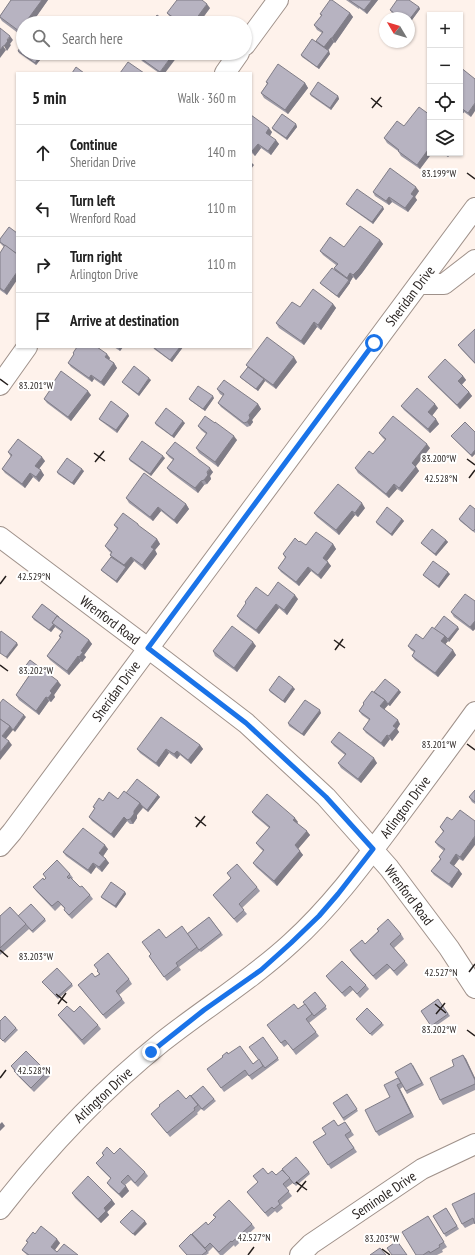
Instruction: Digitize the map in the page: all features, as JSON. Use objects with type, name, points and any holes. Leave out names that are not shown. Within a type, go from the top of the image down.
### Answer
[{"type":"street","points":[[252,35],[278,0]]},
{"type":"street","points":[[226,72],[235,60]]},
{"type":"street","name":"Sheridan Drive","points":[[0,846],[21,820],[475,208]]},
{"type":"street","points":[[419,284],[444,284],[475,260]]},
{"type":"street","points":[[0,385],[26,348]]},
{"type":"street","name":"Wrenford Road","points":[[0,537],[246,723],[326,797],[389,868],[449,948],[475,988]]},
{"type":"street","name":"Arlington Drive","points":[[0,1209],[41,1157],[87,1109],[120,1078],[161,1043],[261,970],[319,916],[373,849],[475,712]]},
{"type":"street","name":"Seminole Drive","points":[[300,1255],[311,1244],[422,1169],[475,1144]]},
{"type":"building","points":[[11,0],[42,0],[30,16],[16,16],[16,29],[0,16]]},
{"type":"building","points":[[177,0],[202,0],[207,4],[198,16],[171,16],[167,13]]},
{"type":"building","points":[[330,0],[350,13],[324,47],[316,41],[323,32],[314,25],[322,15],[320,14]]},
{"type":"building","points":[[349,0],[372,0],[364,10]]},
{"type":"building","points":[[397,0],[409,0],[419,7],[415,12],[393,12],[390,10]]},
{"type":"building","points":[[0,28],[10,36],[7,40],[8,41],[0,50]]},
{"type":"building","points":[[312,39],[329,51],[317,67],[301,55]]},
{"type":"building","points":[[143,60],[169,60],[160,72]]},
{"type":"building","points":[[128,62],[143,72],[121,72]]},
{"type":"building","points":[[278,64],[305,83],[285,110],[261,93],[268,83],[266,82]]},
{"type":"building","points":[[76,67],[83,72],[73,72]]},
{"type":"building","points":[[463,69],[475,79],[475,103],[468,113],[463,109]]},
{"type":"building","points":[[318,82],[338,96],[330,108],[310,94]]},
{"type":"building","points":[[419,107],[427,113],[427,151],[417,165],[384,138],[397,121],[404,126]]},
{"type":"building","points":[[282,114],[296,124],[286,138],[272,128]]},
{"type":"building","points":[[252,116],[269,128],[266,133],[276,140],[268,151],[258,144],[252,151]]},
{"type":"building","points":[[390,168],[416,187],[411,194],[414,196],[405,208],[389,197],[386,201],[373,192]]},
{"type":"building","points":[[357,189],[383,207],[372,222],[346,204]]},
{"type":"building","points":[[360,226],[380,240],[359,269],[353,275],[350,273],[347,278],[334,268],[338,264],[320,251],[330,237],[344,247]]},
{"type":"building","points":[[9,227],[16,232],[16,253],[0,242],[0,239]]},
{"type":"building","points":[[5,245],[16,253],[16,273],[4,291],[0,288],[0,253]]},
{"type":"building","points":[[332,268],[349,280],[337,296],[320,283]]},
{"type":"building","points":[[313,289],[333,304],[318,325],[314,322],[301,341],[276,323],[292,302],[300,307]]},
{"type":"building","points":[[475,329],[475,363],[458,345]]},
{"type":"building","points":[[267,337],[294,357],[273,385],[246,365]]},
{"type":"building","points":[[76,348],[98,348],[107,354],[105,357],[114,363],[101,382],[91,375],[89,378],[68,363],[74,354],[73,353]]},
{"type":"building","points":[[154,348],[179,348],[170,360]]},
{"type":"building","points":[[445,359],[463,376],[458,381],[469,392],[457,405],[428,377]]},
{"type":"building","points":[[134,366],[149,378],[138,394],[122,382]]},
{"type":"building","points":[[248,367],[264,379],[256,389],[240,377]]},
{"type":"building","points":[[61,371],[88,391],[68,417],[44,399]]},
{"type":"building","points":[[224,380],[258,404],[249,415],[250,418],[247,422],[244,423],[218,403],[224,394],[217,389]]},
{"type":"building","points":[[198,386],[213,396],[203,409],[189,399]]},
{"type":"building","points":[[417,388],[435,404],[428,412],[436,419],[428,429],[401,406]]},
{"type":"building","points":[[111,401],[128,414],[116,430],[99,419]]},
{"type":"building","points":[[166,408],[183,421],[172,436],[155,423]]},
{"type":"building","points":[[205,416],[234,436],[215,462],[196,448],[207,433],[198,426]]},
{"type":"building","points":[[393,416],[427,444],[412,463],[416,467],[399,488],[394,484],[386,494],[355,468],[369,451],[373,454],[386,439],[379,433]]},
{"type":"building","points":[[465,422],[475,432],[475,450],[471,455],[451,436]]},
{"type":"building","points":[[18,439],[42,457],[35,466],[41,470],[36,477],[30,473],[22,484],[2,469],[12,455],[8,452]]},
{"type":"building","points":[[142,441],[163,456],[150,474],[129,459]]},
{"type":"building","points":[[175,442],[210,468],[207,472],[208,475],[195,488],[167,468],[174,459],[166,453]]},
{"type":"building","points":[[67,458],[82,469],[72,483],[57,472]]},
{"type":"building","points":[[144,473],[186,504],[174,520],[158,507],[150,517],[126,498]]},
{"type":"building","points":[[338,484],[362,503],[355,513],[352,511],[336,530],[314,513]]},
{"type":"building","points":[[470,505],[475,509],[475,529],[473,531],[459,519]]},
{"type":"building","points":[[387,507],[402,519],[391,534],[376,522]]},
{"type":"building","points":[[123,513],[157,539],[151,547],[154,549],[142,565],[131,557],[124,565],[110,555],[112,552],[105,546],[118,528],[114,525]]},
{"type":"building","points":[[432,529],[446,540],[435,554],[421,543]]},
{"type":"building","points":[[316,532],[333,544],[323,558],[328,562],[318,575],[308,567],[296,582],[278,568],[286,557],[283,554],[295,538],[299,542],[300,541],[306,545]]},
{"type":"building","points":[[111,557],[126,567],[116,581],[101,570]]},
{"type":"building","points":[[433,561],[448,572],[438,586],[423,575]]},
{"type":"building","points":[[278,582],[295,595],[284,610],[276,604],[256,630],[237,616],[256,587],[268,596]]},
{"type":"building","points":[[465,594],[475,601],[475,621],[470,627],[451,612]]},
{"type":"building","points":[[42,604],[59,617],[57,616],[52,623],[54,624],[49,630],[32,617]]},
{"type":"building","points":[[57,616],[89,640],[81,651],[83,652],[79,657],[78,656],[67,671],[47,656],[61,637],[59,636],[63,631],[52,623]]},
{"type":"building","points":[[444,616],[458,627],[448,639],[434,629]]},
{"type":"building","points":[[232,626],[253,642],[234,668],[213,651]]},
{"type":"building","points":[[432,627],[445,636],[441,641],[453,650],[435,673],[412,656],[415,651],[408,646],[416,634],[423,639]]},
{"type":"building","points":[[1,631],[17,643],[6,657],[0,653]]},
{"type":"building","points":[[30,660],[58,681],[50,691],[52,693],[48,698],[46,697],[36,711],[16,695],[31,673],[24,668]]},
{"type":"building","points":[[279,676],[293,687],[283,701],[269,690]]},
{"type":"building","points":[[385,679],[399,690],[388,704],[374,692]]},
{"type":"building","points":[[372,691],[385,700],[380,706],[398,720],[393,726],[396,728],[389,736],[387,735],[381,743],[363,729],[370,719],[359,711]]},
{"type":"building","points":[[3,699],[24,715],[13,730],[0,719],[0,703]]},
{"type":"building","points":[[305,700],[320,710],[302,734],[288,723]]},
{"type":"building","points":[[161,717],[200,745],[188,760],[177,751],[174,754],[166,749],[156,763],[137,749]]},
{"type":"building","points":[[0,719],[10,726],[2,736],[9,741],[0,752]]},
{"type":"building","points":[[339,732],[374,758],[358,779],[338,763],[346,754],[331,742]]},
{"type":"building","points":[[137,779],[158,795],[147,810],[126,793]]},
{"type":"building","points":[[475,790],[475,802],[469,797]]},
{"type":"building","points":[[124,791],[140,803],[130,819],[127,820],[124,817],[111,834],[89,817],[99,798],[103,801],[109,792],[118,799]]},
{"type":"building","points":[[267,794],[295,818],[293,820],[307,831],[295,845],[300,851],[274,881],[253,863],[264,850],[256,843],[270,827],[252,812]]},
{"type":"building","points":[[460,810],[475,821],[475,836],[460,857],[456,854],[450,863],[459,870],[449,884],[431,871],[441,859],[439,857],[445,849],[435,842],[444,831],[440,827],[447,817],[452,820]]},
{"type":"building","points":[[83,828],[105,845],[99,853],[106,859],[99,867],[93,863],[88,870],[63,852]]},
{"type":"building","points":[[57,860],[70,874],[67,877],[69,879],[70,877],[80,887],[82,886],[90,895],[69,915],[58,901],[52,906],[33,887],[43,878],[44,880],[46,878],[43,874]]},
{"type":"building","points":[[237,864],[257,887],[239,904],[244,910],[234,919],[213,895],[231,878],[227,873]]},
{"type":"building","points":[[111,882],[125,892],[115,906],[101,897]]},
{"type":"building","points":[[31,904],[45,919],[32,931],[18,916]]},
{"type":"building","points":[[10,907],[26,924],[0,948],[0,916]]},
{"type":"building","points":[[209,917],[221,933],[199,950],[187,934]]},
{"type":"building","points":[[388,919],[401,934],[390,944],[405,961],[394,971],[387,964],[373,976],[350,950],[362,940],[365,944],[379,931],[377,929]]},
{"type":"building","points":[[182,926],[197,947],[176,963],[178,966],[164,977],[149,956],[151,954],[142,942],[159,929],[166,938]]},
{"type":"building","points":[[108,953],[129,979],[116,991],[122,999],[103,1015],[78,985],[92,973],[95,977],[100,974],[94,965]]},
{"type":"building","points":[[342,961],[366,985],[357,994],[350,986],[342,993],[326,976]]},
{"type":"building","points":[[57,968],[72,984],[57,997],[42,982]]},
{"type":"building","points":[[315,992],[326,1006],[314,1016],[303,1002]]},
{"type":"building","points":[[438,999],[448,1014],[431,1026],[421,1011]]},
{"type":"building","points":[[294,1004],[298,1009],[305,1004],[312,1014],[306,1019],[316,1032],[293,1050],[285,1040],[281,1043],[267,1025]]},
{"type":"building","points":[[67,1006],[74,1012],[80,1006],[98,1025],[82,1040],[58,1015]]},
{"type":"building","points":[[367,1008],[382,1023],[370,1034],[356,1019]]},
{"type":"building","points":[[5,1016],[16,1028],[3,1041],[0,1038],[0,1021]]},
{"type":"building","points":[[263,1037],[278,1058],[265,1068],[249,1047]]},
{"type":"building","points":[[240,1046],[253,1064],[259,1059],[263,1066],[249,1076],[245,1070],[221,1088],[207,1069],[223,1057],[222,1056],[227,1052],[228,1054]]},
{"type":"building","points":[[26,1051],[47,1072],[31,1088],[11,1066]]},
{"type":"building","points":[[463,1055],[475,1080],[475,1084],[440,1100],[430,1078],[454,1066],[452,1060]]},
{"type":"building","points":[[411,1063],[422,1083],[406,1091],[395,1072]]},
{"type":"building","points":[[398,1078],[401,1083],[397,1085],[411,1113],[376,1132],[365,1110],[390,1097],[384,1085]]},
{"type":"building","points":[[203,1086],[214,1099],[202,1109],[191,1096]]},
{"type":"building","points":[[178,1090],[186,1099],[190,1095],[198,1105],[194,1108],[195,1110],[167,1133],[151,1114],[160,1106],[159,1105]]},
{"type":"building","points":[[347,1094],[357,1109],[343,1118],[333,1103]]},
{"type":"building","points":[[334,1120],[338,1126],[345,1122],[351,1131],[345,1135],[354,1148],[328,1165],[313,1142],[326,1134],[322,1128]]},
{"type":"building","points":[[107,1147],[114,1154],[120,1148],[145,1172],[135,1183],[128,1175],[121,1182],[126,1186],[119,1194],[107,1183],[111,1178],[96,1163],[104,1155],[102,1153]]},
{"type":"building","points":[[296,1157],[309,1172],[294,1184],[282,1169]]},
{"type":"building","points":[[263,1168],[268,1174],[272,1171],[276,1175],[282,1170],[290,1178],[283,1184],[289,1191],[278,1201],[280,1204],[274,1209],[272,1207],[265,1213],[247,1192],[258,1182],[253,1176]]},
{"type":"building","points":[[88,1176],[112,1200],[104,1208],[106,1211],[98,1219],[72,1193]]},
{"type":"building","points":[[475,1193],[475,1224],[473,1218],[462,1224],[452,1204]]},
{"type":"building","points":[[229,1200],[252,1224],[219,1252],[210,1243],[205,1248],[192,1234],[206,1222],[208,1225],[216,1217],[213,1215]]},
{"type":"building","points":[[446,1208],[457,1226],[444,1234],[433,1216]]},
{"type":"building","points":[[132,1210],[145,1221],[133,1234],[120,1222]]},
{"type":"building","points":[[428,1216],[444,1242],[439,1245],[440,1247],[430,1253],[429,1251],[423,1255],[416,1255],[402,1232]]},
{"type":"building","points":[[41,1226],[57,1239],[51,1247],[57,1252],[64,1244],[78,1255],[29,1255],[22,1250],[28,1242],[26,1241],[33,1232],[35,1234]]},
{"type":"building","points":[[191,1234],[207,1251],[202,1255],[187,1255],[179,1246]]},
{"type":"building","points":[[397,1241],[407,1255],[392,1255],[387,1248]]},
{"type":"building","points":[[380,1248],[386,1255],[370,1255]]},
{"type":"route","points":[[151,1052],[204,1010],[261,970],[291,943],[319,916],[373,849],[326,797],[246,723],[148,648],[266,491],[374,343]]}]
